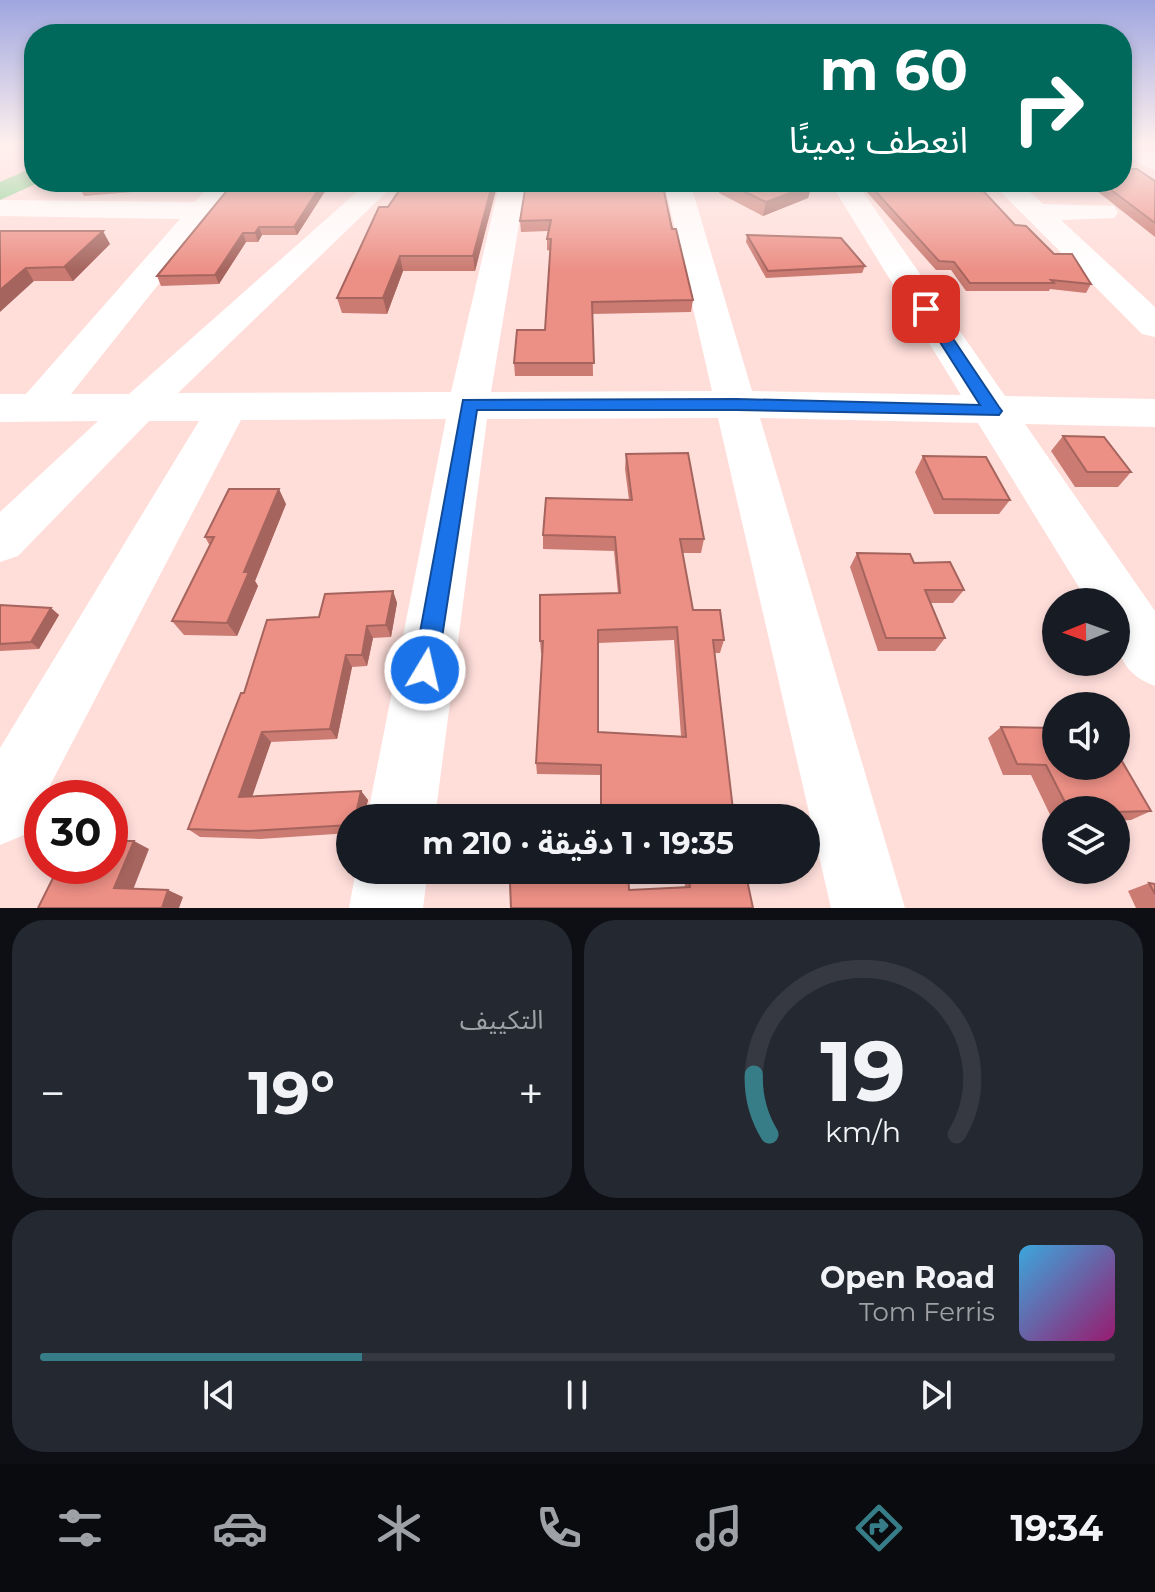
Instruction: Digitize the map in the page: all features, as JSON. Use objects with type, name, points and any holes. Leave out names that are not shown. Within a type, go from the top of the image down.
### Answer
[{"type":"street","points":[[19,407],[218,192]]},
{"type":"street","points":[[0,542],[139,407],[373,192]]},
{"type":"street","points":[[403,804],[469,404],[511,192]]},
{"type":"street","points":[[680,192],[868,908]]},
{"type":"street","points":[[850,192],[1155,659]]},
{"type":"street","points":[[1015,192],[1155,326]]},
{"type":"street","points":[[0,208],[202,211]]},
{"type":"street","points":[[1036,212],[1104,212]]},
{"type":"street","points":[[19,407],[737,404],[1155,413]]},
{"type":"street","points":[[0,811],[22,733],[229,405]]},
{"type":"street","points":[[386,908],[390,884]]},
{"type":"building","points":[[1132,186],[1155,186],[1155,223],[1114,192],[1132,192]]},
{"type":"building","points":[[226,192],[317,192],[294,227],[259,227],[255,233],[243,233],[215,275],[157,276]]},
{"type":"building","points":[[398,192],[490,192],[473,256],[400,256],[383,298],[337,298],[379,207],[388,207]]},
{"type":"building","points":[[525,192],[664,192],[693,300],[592,302],[594,363],[514,363],[517,330],[545,330],[551,239],[547,239],[551,220],[520,221]]},
{"type":"building","points":[[745,192],[793,192],[766,202]]},
{"type":"building","points":[[876,192],[984,192],[1015,225],[1026,226],[1054,254],[1072,254],[1091,284],[1051,280],[1054,283],[970,283],[954,262],[939,261]]},
{"type":"building","points":[[0,231],[103,231],[64,267],[26,268],[0,290]]},
{"type":"building","points":[[747,235],[841,238],[865,266],[768,271]]},
{"type":"building","points":[[1063,436],[1104,437],[1131,472],[1087,472]]},
{"type":"building","points":[[688,453],[704,539],[680,539],[693,610],[720,610],[724,640],[713,640],[732,804],[601,804],[601,765],[536,763],[543,641],[540,641],[540,595],[620,593],[615,537],[543,535],[546,498],[632,500],[626,454]],"holes":[[[677,627],[686,737],[598,732],[598,630]]]},
{"type":"building","points":[[923,456],[986,457],[1010,500],[943,499]]},
{"type":"building","points":[[229,489],[279,489],[244,572],[249,572],[227,623],[172,621],[214,537],[205,537]]},
{"type":"building","points":[[857,553],[910,554],[914,563],[950,562],[964,590],[925,590],[945,638],[886,638]]},
{"type":"building","points":[[393,591],[386,625],[367,626],[362,655],[346,655],[330,729],[262,732],[239,797],[361,791],[358,804],[336,804],[336,826],[249,831],[188,829],[241,693],[244,693],[267,620],[319,617],[325,594]]},
{"type":"building","points":[[0,605],[51,608],[31,642],[0,644]]},
{"type":"building","points":[[1001,727],[1042,728],[1042,765],[1017,764]]},
{"type":"building","points":[[1130,775],[1151,811],[1130,812],[1130,796],[1062,796],[1054,780],[1130,780]]},
{"type":"building","points":[[128,841],[134,841],[128,855]]},
{"type":"building","points":[[50,884],[116,884],[114,888],[168,890],[162,908],[38,908]]},
{"type":"building","points":[[510,884],[629,884],[629,890],[690,887],[690,884],[748,884],[753,908],[511,908]]},
{"type":"route","points":[[425,670],[469,404],[737,404],[993,411],[926,309]]}]
